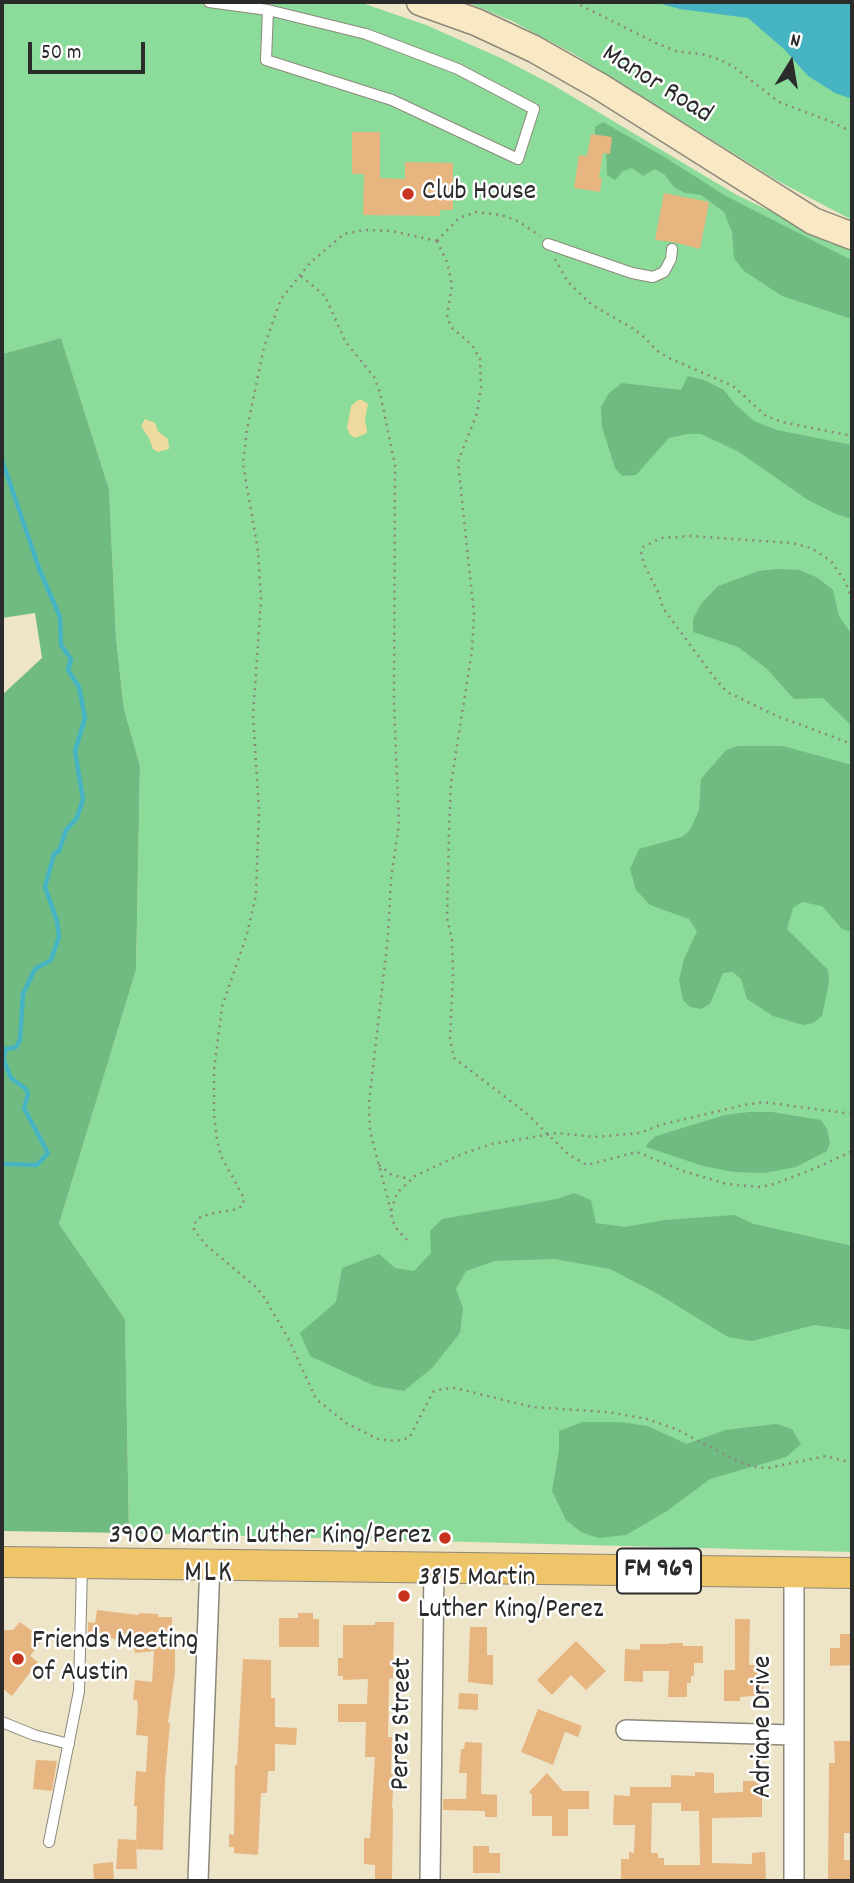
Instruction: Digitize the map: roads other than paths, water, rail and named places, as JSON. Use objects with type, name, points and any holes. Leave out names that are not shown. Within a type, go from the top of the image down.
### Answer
[{"type":"main road","name":"Manor Road","points":[[420,2],[476,22],[534,49],[599,86],[813,220],[852,236]]},
{"type":"main road","name":"FM 969","points":[[2,1562],[852,1573]]},
{"type":"street","points":[[198,1881],[210,1564]]},
{"type":"street","name":"Perez Street","points":[[430,1881],[434,1568]]},
{"type":"street","name":"Adriane Drive","points":[[794,1573],[794,1881]]},
{"type":"street","points":[[626,1730],[792,1735]]},
{"type":"lane","points":[[209,2],[268,10],[366,34],[458,69],[534,109],[518,159],[393,100],[266,60],[268,10]]},
{"type":"lane","points":[[548,244],[632,273],[653,277],[664,272],[671,259],[672,249]]},
{"type":"lane","points":[[49,1842],[81,1676],[79,1642],[82,1562]]},
{"type":"lane","points":[[2,1722],[34,1735],[69,1744]]},
{"type":"water","points":[[654,2],[852,2],[852,99],[835,93],[808,76],[785,50],[748,18],[680,9]]},
{"type":"waterway","points":[[2,460],[40,571],[60,617],[61,645],[71,659],[68,670],[79,687],[85,718],[75,751],[83,799],[77,818],[66,830],[59,851],[54,854],[45,887],[57,921],[59,937],[51,960],[35,969],[23,994],[20,1040],[16,1047],[6,1049],[3,1058],[11,1078],[26,1089],[28,1094],[24,1108],[48,1153],[37,1165],[2,1164]]},
{"type":"place","name":"Club House","points":[[408,194]]},
{"type":"place","name":"3900 Martin Luther King/Perez","points":[[445,1538]]},
{"type":"place","name":"3815 Martin Luther King/Perez","points":[[404,1596]]},
{"type":"place","name":"Friends Meeting of Austin","points":[[18,1659]]},
{"type":"district","name":"MLK","points":[[209,1576]]}]
